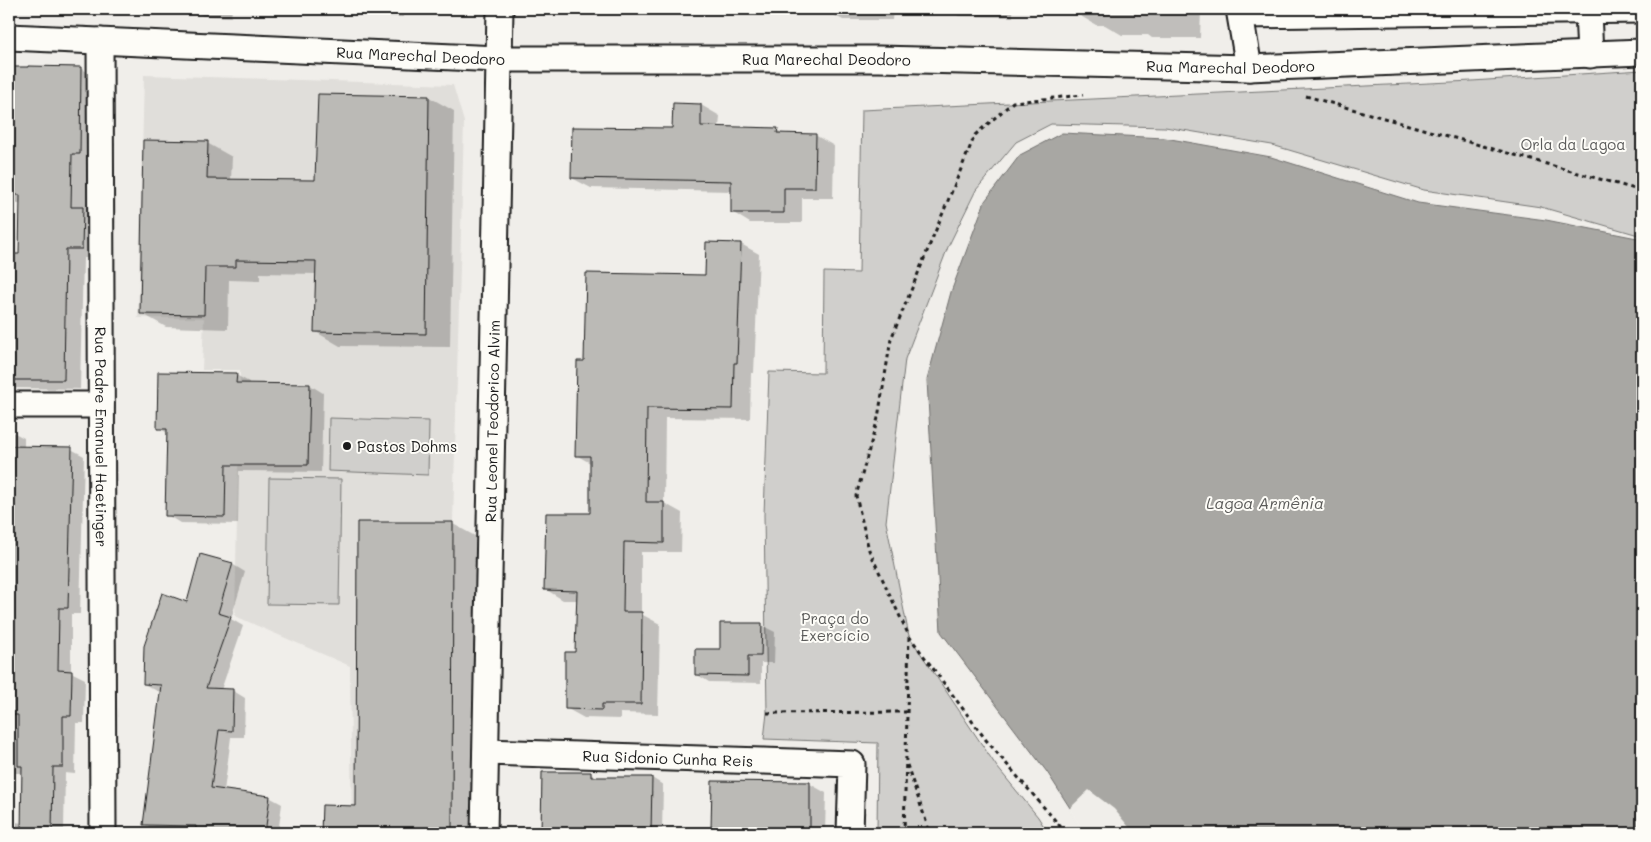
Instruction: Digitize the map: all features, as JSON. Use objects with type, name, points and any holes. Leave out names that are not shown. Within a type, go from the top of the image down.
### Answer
[{"type":"street","name":"Rua Leonel Teodorico Alvim","points":[[484,833],[500,9]]},
{"type":"street","points":[[1249,68],[1240,12],[1642,10]]},
{"type":"street","points":[[1588,11],[1590,54]]},
{"type":"street","name":"Rua Marechal Deodoro","points":[[9,37],[498,59],[879,59],[1249,68],[1642,52]]},
{"type":"street","name":"Rua Padre Emanuel Haetinger","points":[[100,40],[103,833]]},
{"type":"street","points":[[9,404],[101,405]]},
{"type":"street","name":"Rua Sidonio Cunha Reis","points":[[486,752],[852,764],[850,833]]},
{"type":"path","points":[[1297,94],[1642,191]]},
{"type":"path","points":[[1066,833],[986,740],[909,636],[869,550],[856,496],[878,418],[891,339],[975,136],[1013,102],[1091,95]]},
{"type":"path","points":[[904,833],[909,636]]},
{"type":"path","points":[[767,713],[906,712]]},
{"type":"path","points":[[905,761],[930,833]]},
{"type":"shaded area","name":"Pastos Dohms","points":[[144,75],[453,85],[464,122],[453,522],[452,833],[352,833],[350,666],[235,616],[240,370],[202,370],[204,318],[138,318]]},
{"type":"green space","name":"Orla da Lagoa","points":[[1642,70],[1642,236],[1541,207],[1424,190],[1272,145],[1165,127],[1051,124],[1016,142],[976,190],[948,247],[905,359],[886,522],[909,636],[997,767],[1038,817],[1048,833],[877,833],[878,743],[764,739],[767,713],[764,515],[769,372],[823,373],[824,272],[859,273],[862,110],[1472,81]]},
{"type":"green space","points":[[329,418],[429,421],[428,475],[328,471]]},
{"type":"green space","points":[[269,478],[341,479],[339,605],[267,604]]},
{"type":"water","name":"Lagoa Armênia","points":[[1062,133],[1165,138],[1271,157],[1418,203],[1546,220],[1642,239],[1642,833],[1086,833],[1047,772],[941,632],[927,380],[951,292],[985,201],[1020,155]]},
{"type":"pier","points":[[1089,790],[1114,809],[1134,833],[1083,833],[1069,809]]},
{"type":"building","points":[[9,67],[81,67],[80,154],[72,154],[71,207],[83,207],[82,249],[66,249],[64,380],[9,380],[9,254],[19,254],[20,195],[9,195]]},
{"type":"building","points":[[318,94],[429,96],[426,334],[314,332],[316,261],[236,260],[236,267],[205,267],[204,315],[140,314],[143,140],[208,141],[207,179],[315,180]]},
{"type":"building","points":[[673,103],[701,104],[701,126],[778,128],[777,133],[816,134],[815,188],[784,188],[784,213],[731,213],[731,181],[571,178],[572,127],[672,128]]},
{"type":"building","points":[[706,242],[741,243],[737,363],[734,363],[733,409],[647,408],[646,502],[664,502],[664,543],[624,542],[623,612],[642,612],[641,704],[602,704],[602,710],[565,709],[565,652],[575,652],[577,591],[544,590],[546,513],[590,513],[590,456],[575,456],[577,361],[584,361],[586,273],[705,275]]},
{"type":"building","points":[[158,372],[237,373],[236,383],[310,384],[308,465],[226,465],[225,517],[165,516],[167,429],[157,429]]},
{"type":"building","points":[[9,446],[72,447],[68,608],[59,608],[58,670],[72,671],[71,716],[63,716],[63,767],[53,767],[52,833],[21,833],[22,766],[18,766],[18,715],[9,715],[11,607],[9,607]]},
{"type":"building","points":[[357,522],[453,522],[452,833],[321,833],[322,805],[356,806]]},
{"type":"building","points":[[200,554],[233,563],[218,613],[231,617],[206,688],[233,689],[232,731],[219,730],[211,788],[270,796],[265,833],[196,833],[196,826],[143,825],[161,685],[143,684],[144,646],[162,593],[187,602]]},
{"type":"building","points":[[720,623],[762,623],[761,656],[748,656],[748,676],[695,675],[695,649],[720,649]]},
{"type":"building","points":[[542,772],[591,772],[591,777],[652,777],[651,833],[541,833]]},
{"type":"building","points":[[712,781],[810,782],[810,832],[711,830]]},
{"type":"place","name":"Pastos Dohms","points":[[347,446]]},
{"type":"park label","name":"Praça do Exercício","points":[[835,626]]}]
